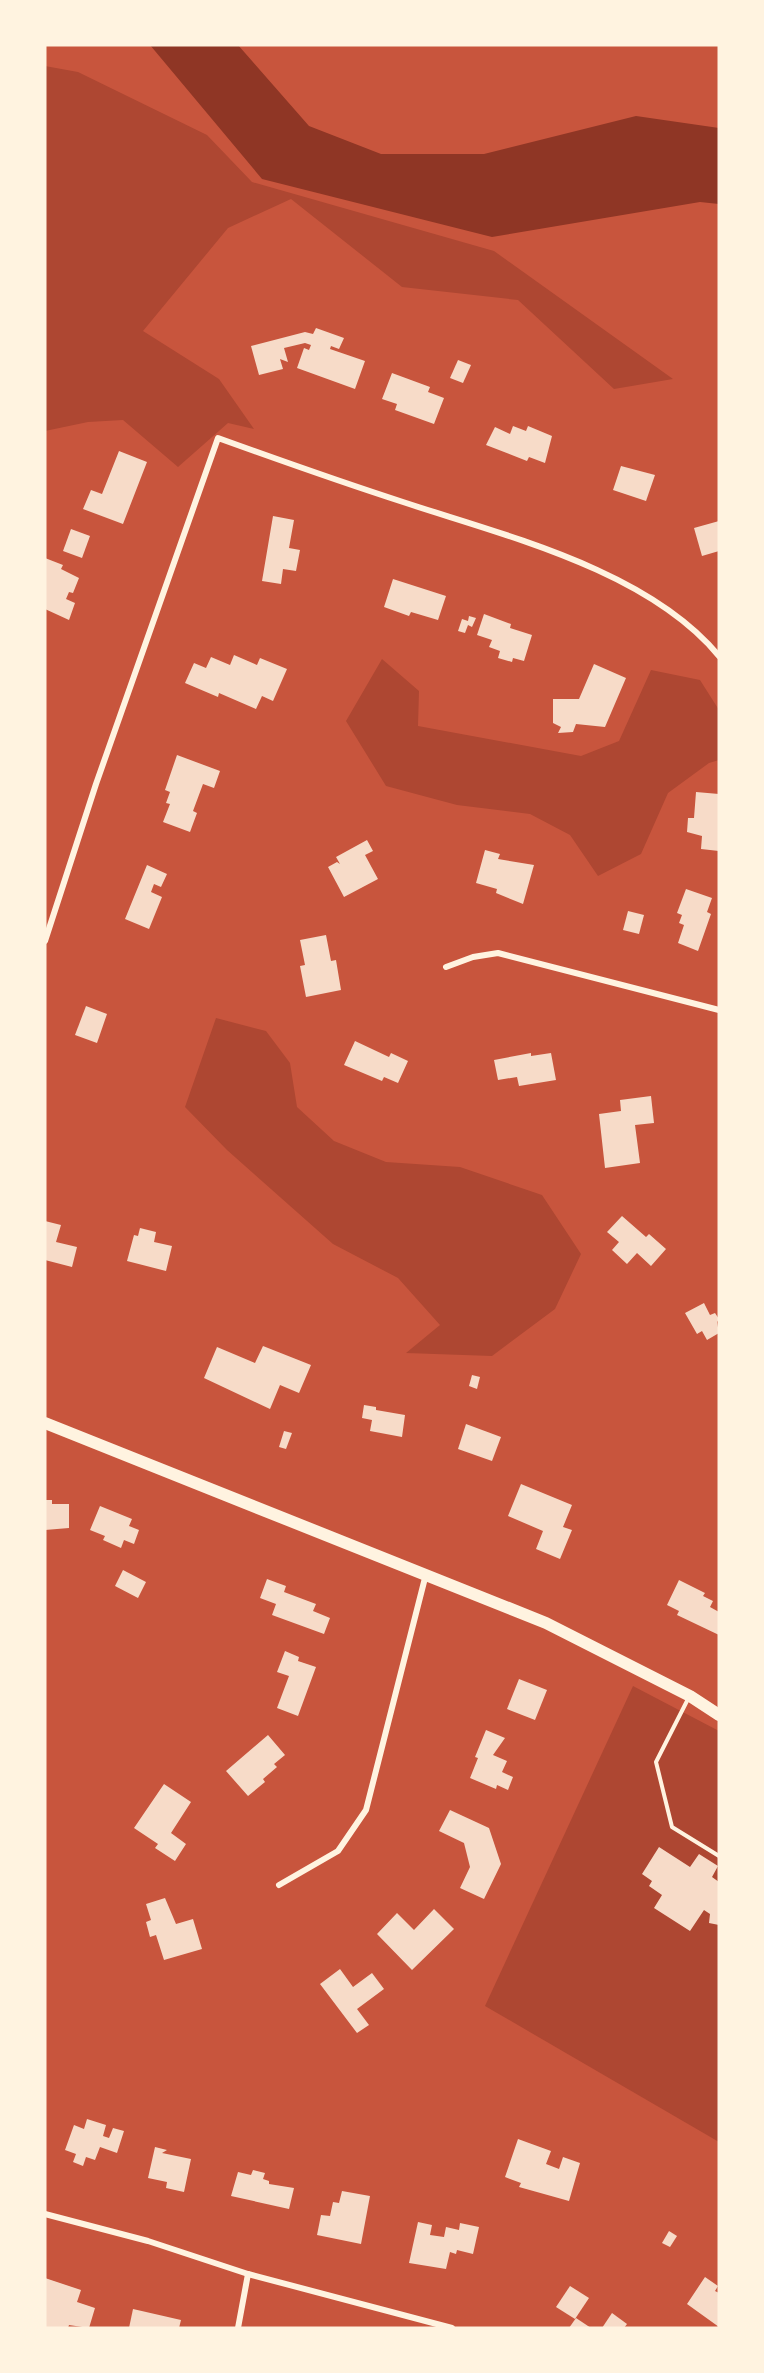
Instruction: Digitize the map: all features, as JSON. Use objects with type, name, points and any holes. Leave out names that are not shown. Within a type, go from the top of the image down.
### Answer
[{"type":"main road","points":[[45,1423],[426,1573],[546,1623],[690,1696],[719,1715]]},
{"type":"street","points":[[45,941],[96,784],[218,438],[595,568],[661,606],[708,643],[719,656]]},
{"type":"street","points":[[446,967],[473,957],[498,953],[719,1010]]},
{"type":"street","points":[[279,1885],[338,1851],[366,1810],[426,1573]]},
{"type":"street","points":[[45,2214],[148,2241],[248,2274],[453,2328]]},
{"type":"street","points":[[238,2328],[248,2274]]},
{"type":"lane","points":[[690,1696],[656,1762],[672,1827],[719,1856]]},
{"type":"shaded area","points":[[150,45],[238,45],[309,126],[381,154],[484,154],[636,116],[719,128],[719,204],[700,202],[492,237],[262,179]]},
{"type":"shaded area","points":[[45,66],[78,72],[207,135],[252,182],[494,251],[673,379],[614,389],[518,300],[402,287],[291,199],[228,228],[143,331],[219,379],[254,429],[228,423],[178,467],[123,420],[88,422],[45,431]]},
{"type":"shaded area","points":[[382,659],[419,691],[418,726],[581,756],[619,741],[651,670],[700,680],[719,710],[719,760],[709,763],[668,793],[641,854],[598,876],[570,835],[530,814],[457,805],[386,786],[346,721]]},
{"type":"shaded area","points":[[216,1018],[266,1031],[290,1063],[297,1107],[334,1141],[386,1162],[460,1167],[542,1195],[581,1254],[555,1309],[492,1356],[406,1353],[440,1325],[398,1278],[333,1244],[227,1150],[185,1107]]},
{"type":"shaded area","points":[[633,1686],[719,1731],[719,2142],[485,2006]]},
{"type":"building","points":[[316,328],[344,338],[339,349],[331,346],[330,349],[365,361],[355,389],[297,368],[304,348],[309,350],[311,345],[305,343],[284,348],[288,362],[280,359],[283,369],[259,375],[251,346],[305,332],[313,334]]},
{"type":"building","points":[[458,360],[471,365],[463,383],[450,378]]},
{"type":"building","points":[[392,373],[430,387],[428,392],[444,398],[434,424],[395,410],[397,404],[382,399]]},
{"type":"building","points":[[513,426],[526,431],[528,426],[552,436],[545,463],[529,457],[527,461],[486,445],[495,427],[510,434]]},
{"type":"building","points":[[119,451],[147,462],[123,524],[83,509],[91,490],[102,494]]},
{"type":"building","points":[[621,466],[655,475],[646,501],[613,490]]},
{"type":"building","points":[[273,516],[294,520],[289,548],[300,550],[296,571],[283,569],[281,584],[262,581]]},
{"type":"building","points":[[719,521],[719,551],[702,556],[694,528]]},
{"type":"building","points":[[71,529],[90,536],[82,558],[63,551]]},
{"type":"building","points":[[45,558],[63,565],[61,569],[79,578],[73,593],[69,592],[66,599],[75,603],[69,620],[45,609]]},
{"type":"building","points":[[393,579],[446,596],[438,620],[411,612],[409,616],[384,607]]},
{"type":"building","points":[[484,614],[511,624],[510,628],[532,635],[524,661],[513,658],[512,662],[498,658],[500,651],[489,647],[492,640],[477,635]]},
{"type":"building","points":[[469,616],[476,618],[472,627],[468,625],[465,633],[458,631],[462,619],[468,621]]},
{"type":"building","points":[[234,655],[257,665],[260,658],[287,669],[273,701],[262,696],[256,709],[219,693],[218,697],[185,683],[194,663],[206,668],[211,657],[230,665]]},
{"type":"building","points":[[594,664],[626,678],[605,727],[576,724],[573,732],[558,733],[561,727],[553,723],[553,699],[579,699]]},
{"type":"building","points":[[177,755],[220,771],[214,788],[203,784],[193,811],[197,813],[190,832],[163,822],[170,804],[166,803],[170,792],[165,790]]},
{"type":"building","points":[[696,792],[719,794],[719,851],[701,849],[702,836],[687,832],[688,818],[694,818]]},
{"type":"building","points":[[367,840],[373,851],[365,855],[378,879],[344,897],[328,867],[337,862],[340,864],[336,857]]},
{"type":"building","points":[[485,850],[500,854],[498,859],[534,865],[523,904],[496,893],[497,889],[476,883]]},
{"type":"building","points":[[147,865],[167,874],[161,887],[154,884],[151,892],[162,897],[149,929],[125,919]]},
{"type":"building","points":[[686,889],[712,898],[707,912],[711,914],[698,951],[678,943],[684,925],[679,923],[682,915],[677,913]]},
{"type":"building","points":[[628,911],[644,915],[639,934],[623,930]]},
{"type":"building","points":[[326,935],[331,961],[336,960],[341,990],[306,997],[300,966],[305,965],[300,940]]},
{"type":"building","points":[[86,1006],[107,1014],[97,1043],[75,1035]]},
{"type":"building","points":[[355,1041],[389,1057],[391,1053],[408,1061],[398,1083],[384,1077],[382,1081],[344,1065]]},
{"type":"building","points":[[531,1053],[531,1056],[551,1053],[556,1080],[519,1086],[517,1077],[498,1080],[494,1060]]},
{"type":"building","points":[[651,1096],[654,1123],[635,1125],[640,1163],[605,1168],[599,1114],[621,1111],[620,1100]]},
{"type":"building","points":[[622,1216],[646,1237],[649,1234],[666,1249],[651,1266],[637,1253],[627,1264],[612,1250],[619,1242],[607,1232]]},
{"type":"building","points":[[45,1221],[61,1225],[56,1242],[77,1247],[72,1267],[45,1260]]},
{"type":"building","points":[[140,1228],[156,1232],[154,1242],[172,1246],[166,1271],[127,1261],[134,1235],[138,1236]]},
{"type":"building","points":[[704,1303],[710,1315],[715,1313],[719,1319],[717,1322],[719,1333],[707,1340],[702,1331],[697,1334],[685,1313]]},
{"type":"building","points":[[263,1346],[311,1365],[299,1393],[280,1385],[270,1409],[204,1378],[217,1347],[255,1363]]},
{"type":"building","points":[[472,1375],[480,1377],[477,1389],[469,1386]]},
{"type":"building","points":[[364,1405],[376,1407],[376,1410],[405,1415],[402,1437],[370,1431],[372,1420],[362,1418]]},
{"type":"building","points":[[466,1424],[501,1437],[492,1461],[458,1449]]},
{"type":"building","points":[[284,1431],[292,1433],[286,1449],[279,1447]]},
{"type":"building","points":[[521,1484],[572,1505],[563,1527],[572,1530],[560,1559],[536,1549],[543,1531],[508,1516]]},
{"type":"building","points":[[45,1500],[52,1500],[52,1504],[69,1504],[69,1528],[45,1530]]},
{"type":"building","points":[[100,1506],[132,1519],[129,1526],[139,1530],[134,1544],[124,1540],[121,1548],[103,1540],[105,1536],[90,1530]]},
{"type":"building","points":[[123,1570],[146,1582],[138,1598],[115,1586]]},
{"type":"building","points":[[267,1579],[286,1586],[284,1592],[316,1604],[313,1611],[330,1618],[324,1634],[272,1615],[276,1604],[260,1598]]},
{"type":"building","points":[[679,1580],[705,1593],[703,1596],[713,1601],[710,1607],[719,1612],[719,1635],[677,1615],[679,1611],[667,1605]]},
{"type":"building","points":[[285,1651],[299,1657],[298,1661],[316,1667],[298,1716],[277,1708],[289,1676],[277,1672]]},
{"type":"building","points":[[519,1679],[547,1690],[535,1720],[507,1709]]},
{"type":"building","points":[[486,1730],[505,1738],[493,1755],[507,1761],[502,1772],[513,1777],[508,1790],[497,1785],[496,1789],[470,1778],[478,1758],[475,1757]]},
{"type":"building","points":[[268,1735],[285,1755],[274,1764],[277,1767],[263,1779],[265,1782],[248,1796],[226,1771]]},
{"type":"building","points":[[164,1784],[191,1802],[171,1833],[186,1844],[175,1861],[155,1848],[158,1844],[134,1828]]},
{"type":"building","points":[[450,1810],[489,1828],[501,1864],[484,1899],[460,1888],[470,1867],[464,1843],[439,1831]]},
{"type":"building","points":[[659,1847],[690,1867],[699,1854],[718,1866],[712,1877],[719,1882],[719,1925],[709,1923],[710,1914],[704,1910],[690,1931],[654,1908],[662,1895],[649,1886],[652,1881],[642,1874]]},
{"type":"building","points":[[165,1898],[176,1924],[193,1919],[202,1949],[164,1960],[156,1935],[150,1937],[146,1922],[151,1920],[146,1904]]},
{"type":"building","points":[[434,1909],[454,1929],[412,1970],[377,1934],[397,1913],[414,1930]]},
{"type":"building","points":[[340,1969],[353,1987],[372,1973],[384,1989],[357,2009],[369,2025],[357,2033],[320,1984]]},
{"type":"building","points":[[87,2119],[106,2125],[103,2136],[109,2138],[113,2128],[124,2131],[117,2153],[100,2147],[95,2160],[86,2157],[83,2166],[73,2162],[76,2154],[65,2150],[74,2125],[84,2129]]},
{"type":"building","points":[[518,2139],[551,2151],[546,2164],[559,2169],[563,2157],[580,2163],[569,2201],[519,2187],[521,2183],[505,2177]]},
{"type":"building","points":[[155,2147],[167,2150],[162,2153],[191,2159],[184,2192],[166,2188],[167,2182],[148,2178]]},
{"type":"building","points":[[253,2170],[265,2173],[263,2179],[269,2181],[269,2184],[294,2188],[289,2209],[231,2196],[238,2172],[251,2175]]},
{"type":"building","points":[[342,2191],[370,2196],[361,2244],[317,2235],[321,2215],[330,2216],[333,2202],[339,2203]]},
{"type":"building","points":[[418,2222],[432,2225],[430,2235],[444,2237],[446,2227],[459,2230],[460,2223],[479,2227],[473,2254],[457,2250],[456,2254],[450,2252],[446,2269],[409,2263]]},
{"type":"building","points":[[669,2231],[677,2236],[670,2247],[662,2243]]},
{"type":"building","points":[[705,2277],[718,2286],[715,2291],[719,2293],[719,2327],[687,2304]]},
{"type":"building","points":[[45,2278],[81,2290],[77,2302],[95,2308],[89,2328],[69,2325],[68,2328],[45,2328]]},
{"type":"building","points":[[570,2286],[589,2298],[575,2319],[556,2307]]},
{"type":"building","points":[[133,2309],[181,2320],[179,2328],[129,2328]]},
{"type":"building","points":[[612,2313],[627,2324],[624,2328],[602,2328]]},
{"type":"building","points":[[576,2318],[591,2328],[569,2328]]}]
